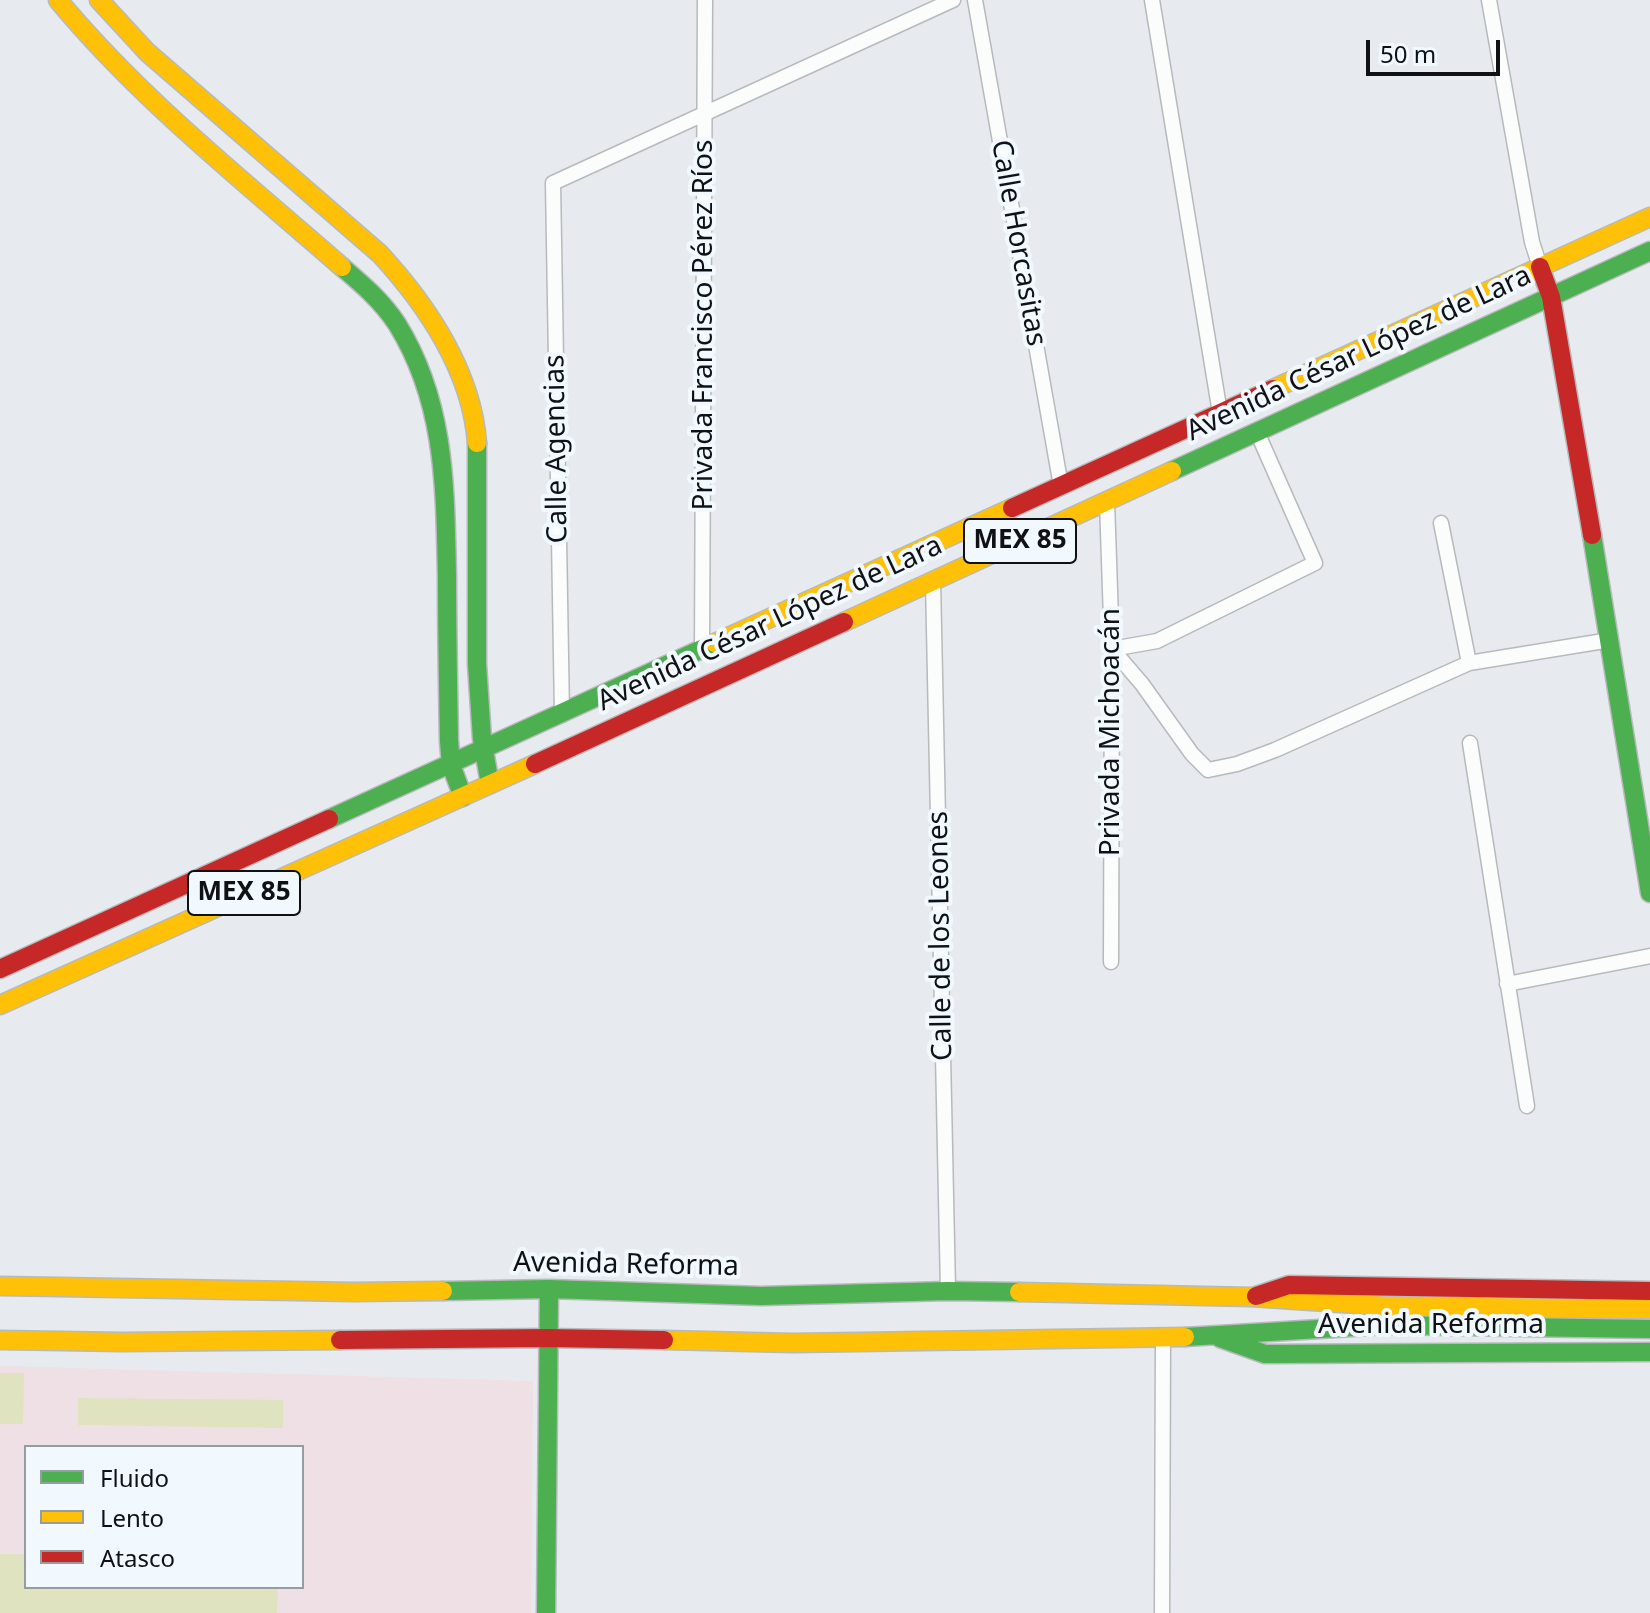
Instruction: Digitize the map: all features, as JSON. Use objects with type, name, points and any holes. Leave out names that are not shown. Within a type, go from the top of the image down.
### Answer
[{"type":"main road","points":[[58,0],[91,40],[141,91],[383,306],[415,360],[439,432],[445,475],[451,765],[463,797]]},
{"type":"main road","points":[[99,0],[147,52],[380,254],[425,306],[436,324],[459,378],[475,430],[475,585],[481,751],[490,784]]},
{"type":"main road","name":"Avenida César López de Lara","points":[[0,969],[1650,217]]},
{"type":"main road","name":"Avenida César López de Lara","points":[[0,1005],[463,797],[1650,251]]},
{"type":"main road","points":[[1540,267],[1551,297],[1650,893]]},
{"type":"main road","points":[[447,583],[475,585]]},
{"type":"main road","name":"Avenida Reforma","points":[[1251,1297],[1289,1285],[1650,1291]]},
{"type":"main road","name":"Avenida Reforma","points":[[0,1286],[353,1292],[549,1289],[761,1296],[948,1291],[1251,1297],[1386,1306],[1650,1309]]},
{"type":"main road","points":[[546,1613],[549,1289]]},
{"type":"main road","name":"Avenida Reforma","points":[[0,1340],[122,1342],[548,1338],[793,1343],[1216,1337],[1387,1325],[1650,1329]]},
{"type":"main road","name":"Avenida Reforma","points":[[1216,1337],[1265,1354],[1650,1352]]},
{"type":"street","name":"Privada Francisco Pérez Ríos","points":[[702,650],[705,0]]},
{"type":"street","points":[[705,112],[953,0]]},
{"type":"street","name":"Calle Horcasitas","points":[[975,0],[1061,486]]},
{"type":"street","points":[[1152,0],[1220,413]]},
{"type":"street","points":[[1489,0],[1532,242],[1540,267]]},
{"type":"street","name":"Calle Agencias","points":[[562,715],[553,183],[705,112]]},
{"type":"street","points":[[1112,649],[1157,641],[1315,563],[1257,432]]},
{"type":"street","name":"Privada Michoacán","points":[[1107,501],[1112,649],[1111,962]]},
{"type":"street","points":[[1441,523],[1469,663]]},
{"type":"street","name":"Calle de los Leones","points":[[933,581],[948,1291]]},
{"type":"street","points":[[1112,649],[1142,684],[1192,754],[1208,770],[1237,764],[1275,750],[1469,663],[1610,640]]},
{"type":"street","points":[[1470,743],[1527,1106]]},
{"type":"street","points":[[1507,984],[1650,956]]},
{"type":"street","points":[[1162,1613],[1163,1338]]},
{"type":"shaded area","points":[[0,1366],[533,1381],[531,1613],[0,1613]]},
{"type":"green space","points":[[0,1373],[24,1373],[23,1424],[0,1424]]},
{"type":"green space","points":[[78,1398],[283,1400],[283,1428],[78,1425]]},
{"type":"green space","points":[[0,1554],[24,1554],[24,1589],[278,1589],[277,1613],[0,1613]]},
{"type":"traffic: fast","points":[[1172,471],[1650,251]]},
{"type":"traffic: fast","points":[[342,267],[378,300],[397,324],[413,354],[434,415],[445,511],[449,741],[451,765],[463,797]]},
{"type":"traffic: fast","points":[[477,443],[477,664],[482,739],[490,784]]},
{"type":"traffic: fast","points":[[1592,535],[1650,893]]},
{"type":"traffic: fast","points":[[329,819],[715,643]]},
{"type":"traffic: fast","points":[[546,1613],[549,1289]]},
{"type":"traffic: fast","points":[[443,1291],[549,1289],[761,1296],[1019,1292]]},
{"type":"traffic: fast","points":[[1185,1337],[1387,1325],[1650,1329]]},
{"type":"traffic: fast","points":[[1220,1338],[1265,1354],[1650,1352]]},
{"type":"traffic: slow","points":[[58,0],[158,106],[342,267]]},
{"type":"traffic: slow","points":[[99,0],[147,52],[380,254],[430,317],[457,365],[473,417],[477,443]]},
{"type":"traffic: slow","points":[[1273,389],[1650,217]]},
{"type":"traffic: slow","points":[[844,622],[1172,471]]},
{"type":"traffic: slow","points":[[715,643],[1012,508]]},
{"type":"traffic: slow","points":[[0,1005],[535,764]]},
{"type":"traffic: slow","points":[[0,1286],[443,1291]]},
{"type":"traffic: slow","points":[[1019,1292],[1251,1297],[1386,1306],[1650,1309]]},
{"type":"traffic: slow","points":[[664,1340],[793,1343],[1185,1337]]},
{"type":"traffic: slow","points":[[0,1340],[340,1340]]},
{"type":"traffic: jam","points":[[1540,267],[1551,297],[1592,535]]},
{"type":"traffic: jam","points":[[1012,508],[1273,389]]},
{"type":"traffic: jam","points":[[535,764],[844,622]]},
{"type":"traffic: jam","points":[[0,969],[329,819]]},
{"type":"traffic: jam","points":[[1256,1296],[1289,1285],[1650,1291]]},
{"type":"traffic: jam","points":[[340,1340],[664,1340]]}]
